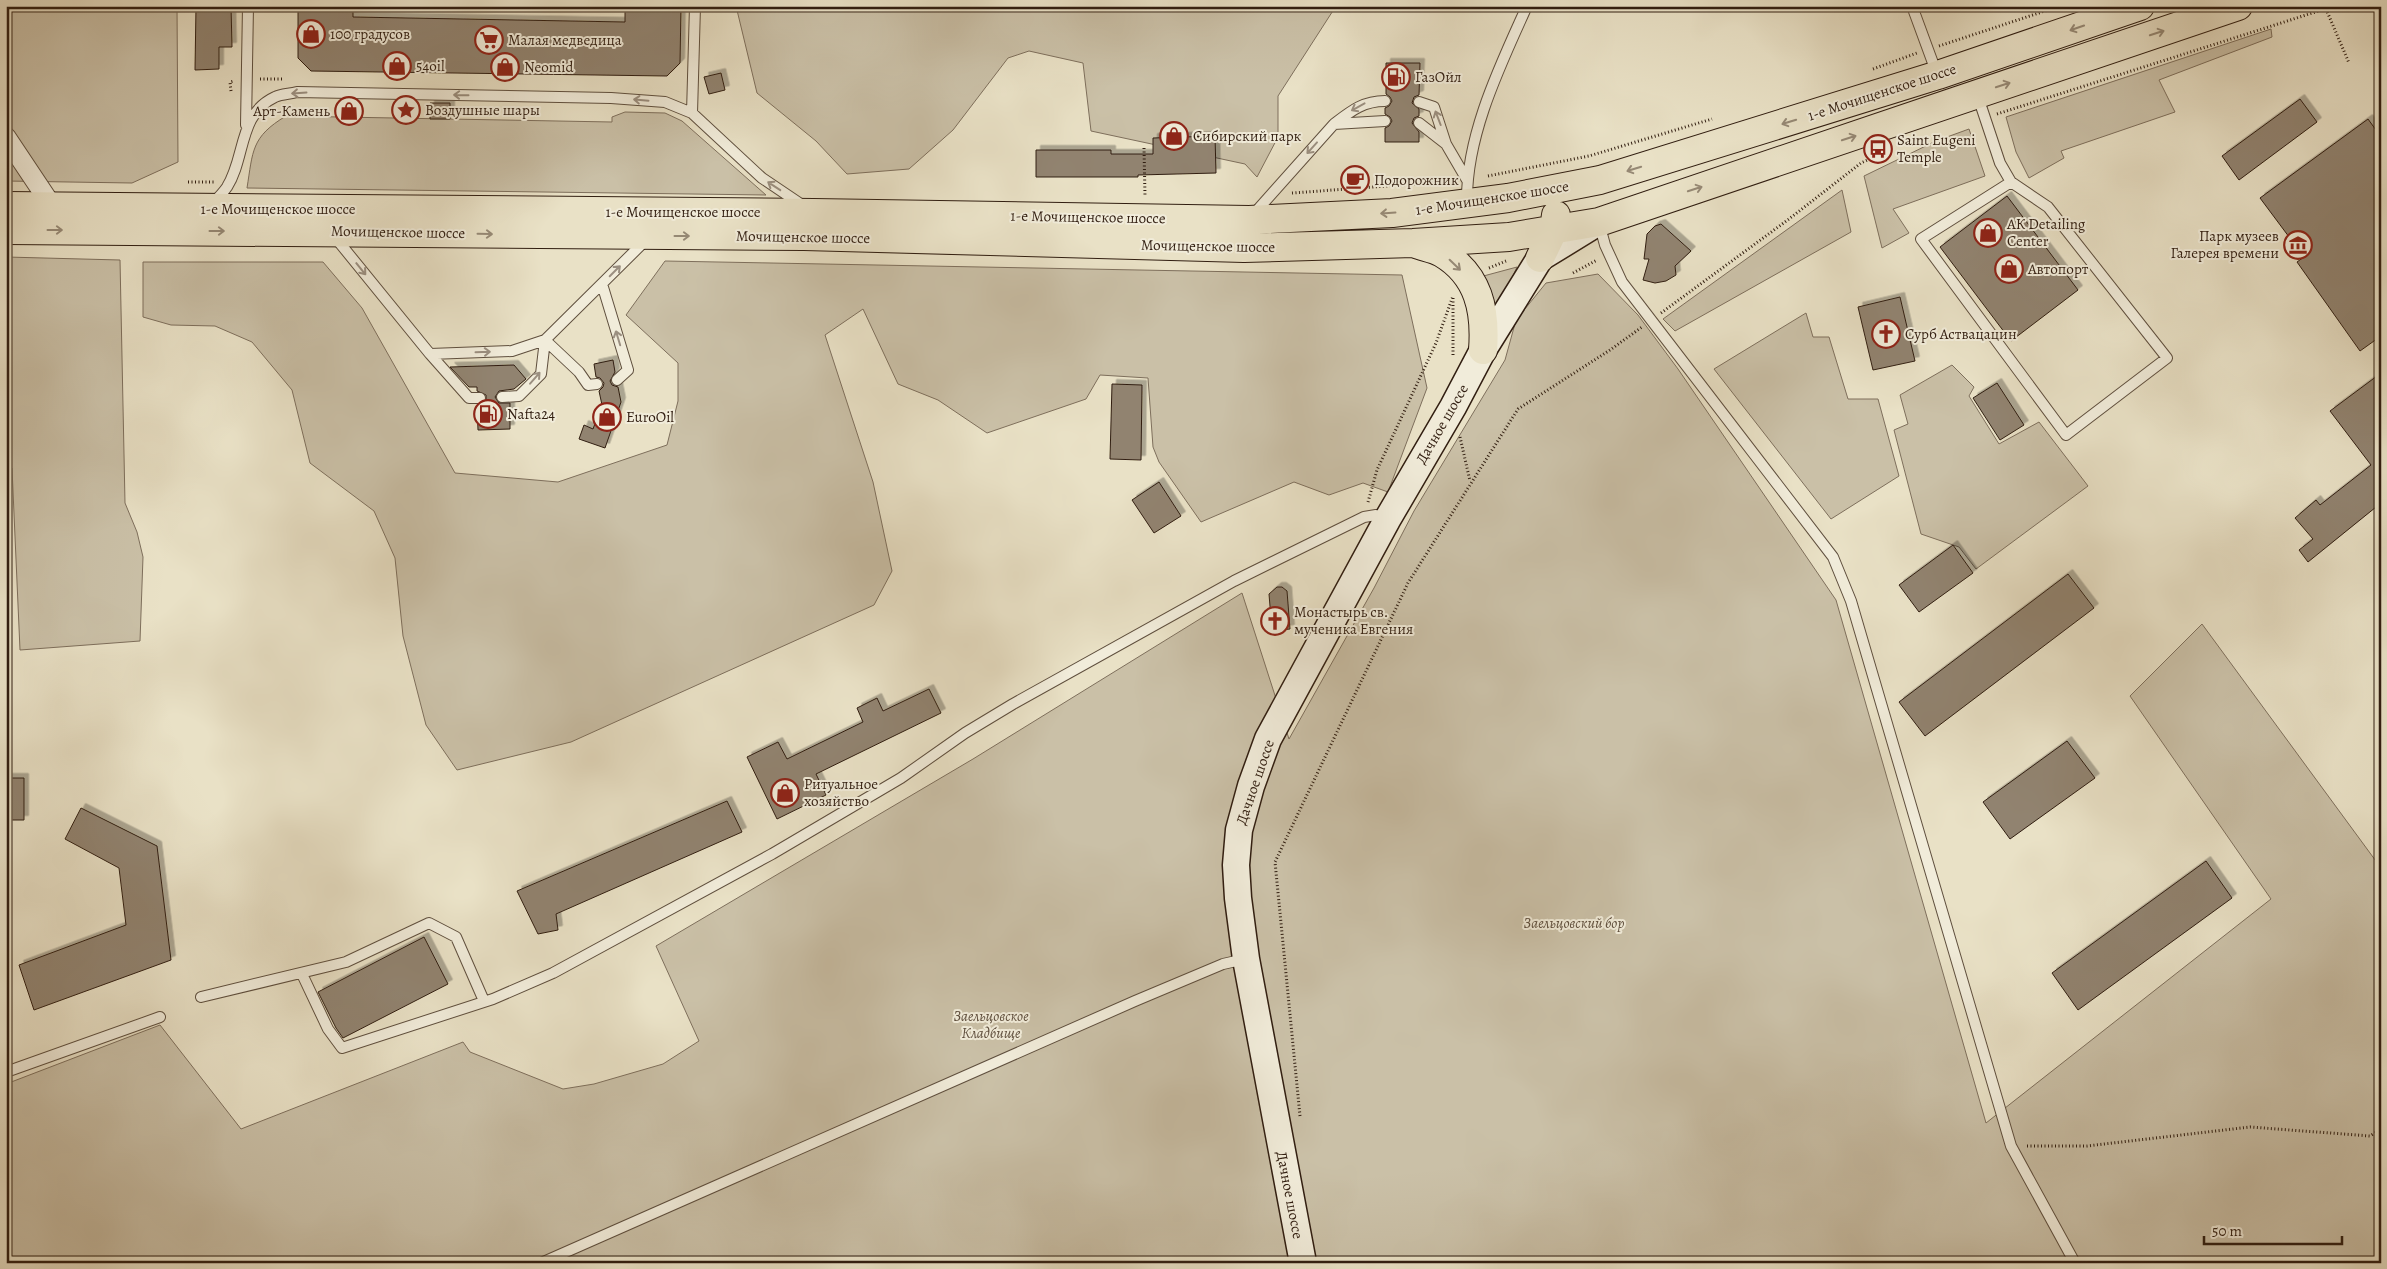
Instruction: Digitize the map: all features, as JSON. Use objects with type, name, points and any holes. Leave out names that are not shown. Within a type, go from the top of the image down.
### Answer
[{"type":"main road","name":"1-е Мочищенское шоссе","points":[[6,206],[814,213],[1249,220],[1392,213],[1467,192],[1561,189],[1600,180],[1938,75],[2140,6]]},
{"type":"main road","name":"1-е Мочищенское шоссе","points":[[1599,222],[1980,105],[2238,6]]},
{"type":"main road","points":[[1540,258],[1554,229],[1561,189]]},
{"type":"main road","name":"Мочищенское шоссе","points":[[6,230],[804,236],[1244,248],[1412,243],[1509,237],[1599,222]]},
{"type":"main road","points":[[1412,243],[1441,252],[1468,278],[1481,302],[1485,324],[1483,350]]},
{"type":"street","points":[[6,137],[52,206]]},
{"type":"street","points":[[1540,258],[1599,222]]},
{"type":"street","name":"Дачное шоссе","points":[[1302,1263],[1246,959],[1238,898],[1236,865],[1239,830],[1251,786],[1268,739],[1375,519],[1453,407],[1483,350],[1540,258]]},
{"type":"lane","points":[[209,208],[228,186],[238,159],[246,126],[248,6]]},
{"type":"lane","points":[[692,113],[695,6]]},
{"type":"lane","points":[[1467,192],[1488,95],[1527,6]]},
{"type":"lane","points":[[1912,6],[1938,75]]},
{"type":"lane","points":[[246,126],[259,108],[275,97],[297,92],[611,98],[665,102],[692,113],[762,178],[814,213]]},
{"type":"lane","points":[[1249,220],[1334,124],[1356,107],[1371,101],[1386,101]]},
{"type":"lane","points":[[1419,102],[1434,107],[1446,144],[1467,192]]},
{"type":"lane","points":[[1980,105],[2000,163],[2011,182],[2048,207],[2167,358],[2066,435],[1921,239],[2011,182]]},
{"type":"lane","points":[[1334,124],[1385,121]]},
{"type":"lane","points":[[1419,123],[1446,144]]},
{"type":"lane","points":[[1599,222],[1609,254],[1622,282],[1833,556],[1851,601],[2011,1146],[2075,1263]]},
{"type":"lane","points":[[330,232],[468,398],[480,398]]},
{"type":"lane","points":[[430,354],[512,352],[545,340],[651,236]]},
{"type":"lane","points":[[602,284],[628,370],[617,380]]},
{"type":"lane","points":[[545,340],[579,372],[588,385],[597,384]]},
{"type":"lane","points":[[502,397],[519,396],[541,374],[545,340]]},
{"type":"lane","points":[[302,974],[328,1029],[342,1048],[484,1001],[553,973],[772,854],[901,778],[965,733],[1013,704],[1234,581],[1375,519]]},
{"type":"lane","points":[[201,997],[346,962],[429,923],[456,937],[484,1001]]},
{"type":"lane","points":[[541,1263],[1135,1001],[1223,964],[1246,959]]},
{"type":"lane","points":[[6,1072],[160,1017]]},
{"type":"path","points":[[1866,72],[2060,6]]},
{"type":"path","points":[[1980,105],[2334,6]]},
{"type":"path","points":[[2326,9],[2349,63]]},
{"type":"path","points":[[1467,192],[1718,117]]},
{"type":"path","points":[[1300,1121],[1275,862],[1408,583],[1518,409],[1610,350],[1651,321],[1861,163],[1895,147]]},
{"type":"path","points":[[1144,148],[1145,201]]},
{"type":"path","points":[[1573,273],[1609,254]]},
{"type":"path","points":[[1375,519],[1377,470],[1436,343],[1453,295],[1468,278],[1511,260]]},
{"type":"path","points":[[2011,1146],[2087,1146],[2250,1127],[2370,1136],[2381,1129]]},
{"type":"green space","points":[[6,6],[177,6],[178,162],[132,183],[6,181]]},
{"type":"green space","points":[[736,6],[1336,6],[1278,96],[1278,137],[1257,177],[1245,164],[1091,131],[1083,63],[1029,51],[1008,58],[953,130],[909,169],[847,174],[816,141],[757,93]]},
{"type":"green space","points":[[2271,29],[2272,37],[2159,80],[2175,112],[2061,151],[2064,158],[2029,178],[2016,152],[2006,117]]},
{"type":"green space","points":[[625,112],[665,113],[682,121],[766,195],[247,188],[253,154],[260,138],[286,116],[612,122],[612,117]]},
{"type":"green space","points":[[1969,129],[1985,176],[1893,209],[1909,233],[1882,248],[1864,176],[1936,141]]},
{"type":"green space","points":[[1842,190],[1851,232],[1675,331],[1663,319]]},
{"type":"green space","points":[[6,257],[120,260],[125,503],[137,532],[143,557],[140,641],[20,650],[12,468],[6,467]]},
{"type":"green space","points":[[665,261],[1402,275],[1427,388],[1388,492],[1363,483],[1329,495],[1294,482],[1201,522],[1159,462],[1153,447],[1148,378],[1100,375],[1086,399],[987,433],[938,400],[898,384],[863,309],[825,335],[873,482],[892,571],[874,605],[571,742],[457,770],[426,725],[403,636],[395,558],[374,511],[310,463],[292,390],[252,342],[215,326],[171,325],[143,317],[143,262],[323,262],[362,308],[455,473],[558,482],[667,445],[678,401],[678,363],[626,315]]},
{"type":"green space","points":[[1517,267],[1500,305],[1495,307],[1476,278]]},
{"type":"green space","name":"Заельцовский бор","points":[[1598,274],[1638,315],[1678,369],[1836,600],[1986,1123],[2271,899],[2130,696],[2202,624],[2381,868],[2381,1263],[6,1263],[6,1084],[160,1025],[241,1129],[463,1042],[470,1052],[563,1089],[594,1084],[663,1064],[699,1041],[656,946],[973,759],[1242,593],[1289,739],[1374,588],[1414,511],[1505,360],[1516,320],[1546,283]]},
{"type":"green space","points":[[1806,313],[1813,337],[1829,337],[1848,399],[1878,399],[1899,476],[1831,519],[1714,369]]},
{"type":"green space","points":[[1952,365],[1974,387],[1969,396],[1999,444],[2039,422],[2088,486],[1976,569],[1959,547],[1921,534],[1894,430],[1908,424],[1900,395]]},
{"type":"building","points":[[196,6],[231,6],[232,47],[219,47],[219,69],[195,70]]},
{"type":"building","name":"Малая медведица","points":[[298,6],[353,6],[353,17],[625,22],[625,6],[681,6],[680,63],[667,76],[311,71],[298,58]]},
{"type":"building","points":[[1386,63],[1420,63],[1419,95],[1414,97],[1412,103],[1419,109],[1419,116],[1414,118],[1412,123],[1419,132],[1419,142],[1385,142],[1385,128],[1392,121],[1385,114],[1385,108],[1392,101],[1386,94]]},
{"type":"building","points":[[721,73],[725,90],[709,94],[704,77]]},
{"type":"building","points":[[2300,99],[2317,122],[2239,180],[2222,156]]},
{"type":"building","points":[[430,103],[450,103],[450,119],[430,119]]},
{"type":"building","points":[[2368,119],[2381,137],[2381,336],[2360,351],[2297,262],[2304,257],[2260,198]]},
{"type":"building","points":[[1215,136],[1216,173],[1138,175],[1138,177],[1036,177],[1036,150],[1111,150],[1111,154],[1153,154],[1153,138]]},
{"type":"building","name":"Автопорт","points":[[2007,196],[2078,290],[2011,341],[1940,247]]},
{"type":"building","points":[[1661,224],[1691,251],[1675,266],[1676,275],[1666,281],[1655,283],[1643,280],[1649,259],[1644,259],[1647,234],[1655,226]]},
{"type":"building","name":"Сурб Аствацацин","points":[[1900,297],[1915,361],[1873,370],[1858,307]]},
{"type":"building","points":[[613,360],[615,372],[610,381],[612,385],[618,387],[621,402],[605,448],[579,439],[584,425],[593,429],[602,405],[599,391],[604,383],[600,378],[596,377],[594,364]]},
{"type":"building","points":[[514,365],[526,379],[514,389],[499,391],[495,397],[499,403],[510,403],[510,429],[478,430],[477,405],[486,402],[486,395],[477,391],[477,387],[469,387],[450,367]]},
{"type":"building","points":[[2381,373],[2381,503],[2308,562],[2299,550],[2313,539],[2295,518],[2316,500],[2320,505],[2371,465],[2330,411]]},
{"type":"building","points":[[1997,383],[2024,425],[2000,440],[1973,398]]},
{"type":"building","points":[[1112,384],[1142,385],[1141,460],[1110,459]]},
{"type":"building","points":[[1159,482],[1181,516],[1154,533],[1132,500]]},
{"type":"building","points":[[1953,545],[1973,573],[1919,612],[1899,585]]},
{"type":"building","points":[[2068,574],[2094,608],[1925,736],[1899,702]]},
{"type":"building","points":[[1277,587],[1282,587],[1287,591],[1290,629],[1272,631],[1269,594]]},
{"type":"building","points":[[929,689],[941,713],[816,774],[826,795],[777,819],[747,757],[778,742],[787,759],[863,722],[857,708],[877,698],[883,711]]},
{"type":"building","points":[[2067,741],[2095,778],[2010,839],[1983,802]]},
{"type":"building","points":[[6,778],[24,778],[24,820],[6,820]]},
{"type":"building","points":[[727,801],[742,832],[556,914],[558,930],[538,934],[517,891]]},
{"type":"building","points":[[81,808],[157,846],[171,960],[34,1010],[19,965],[126,925],[119,868],[65,839]]},
{"type":"building","points":[[2206,861],[2232,898],[2078,1010],[2052,973]]},
{"type":"building","points":[[424,937],[448,984],[343,1038],[318,992]]},
{"type":"place","name":"100 градусов","points":[[311,34]]},
{"type":"place","name":"Малая медведица","points":[[489,40]]},
{"type":"place","name":"54oil","points":[[397,66]]},
{"type":"place","name":"Neomid","points":[[505,67]]},
{"type":"place","name":"ГазОйл","points":[[1396,77]]},
{"type":"place","name":"Воздушные шары","points":[[406,110]]},
{"type":"place","name":"Арт-Камень","points":[[349,111]]},
{"type":"place","name":"Сибирский парк","points":[[1174,136]]},
{"type":"place","name":"Saint Eugeni Temple","points":[[1878,149]]},
{"type":"place","name":"Подорожник","points":[[1355,180]]},
{"type":"place","name":"АК Detailing Center","points":[[1988,233]]},
{"type":"place","name":"Парк музеев Галерея времени","points":[[2298,245]]},
{"type":"place","name":"Автопорт","points":[[2009,269]]},
{"type":"place","name":"Сурб Аствацацин","points":[[1886,334]]},
{"type":"place","name":"Nafta24","points":[[488,414]]},
{"type":"place","name":"EuroOil","points":[[607,417]]},
{"type":"place","name":"Монастырь св. мученика Евгения","points":[[1275,621]]},
{"type":"place","name":"Ритуальное хозяйство","points":[[785,793]]},
{"type":"park label","name":"Заельцовское Кладбище","points":[[991,1024]]}]
